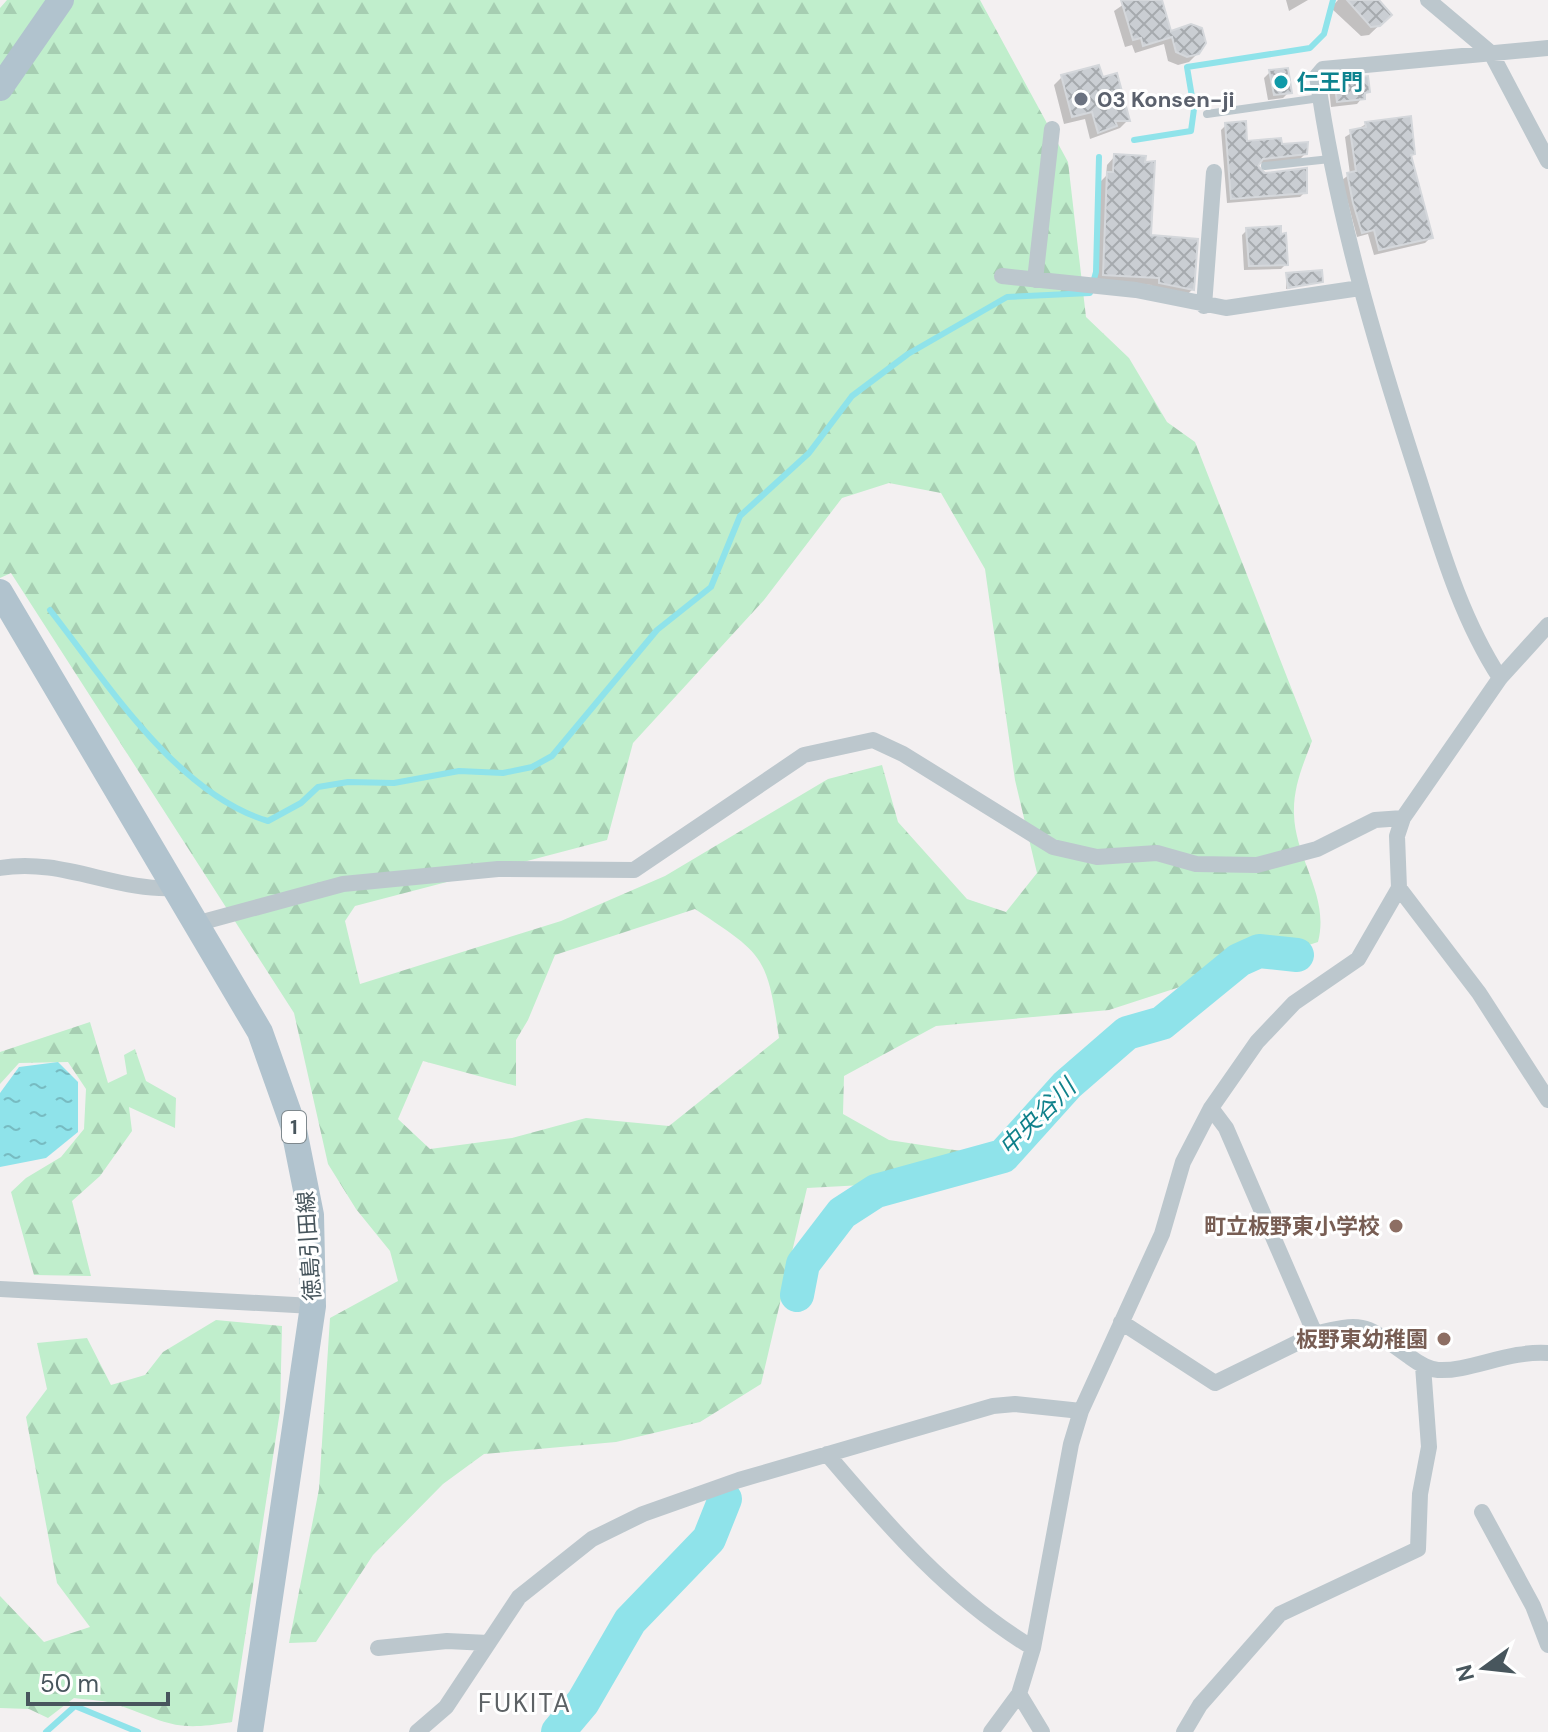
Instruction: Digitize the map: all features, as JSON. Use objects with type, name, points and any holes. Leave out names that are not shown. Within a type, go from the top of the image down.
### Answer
[{"type":"main road","points":[[0,88],[61,0]]},
{"type":"main road","name":"徳島引田線","points":[[0,592],[199,923],[260,1032],[293,1125],[311,1215],[313,1306],[250,1732]]},
{"type":"street","points":[[1428,0],[1491,53],[1548,161]]},
{"type":"street","points":[[1500,678],[1478,644],[1440,542],[1360,288],[1330,159],[1317,76],[1323,69],[1548,48]]},
{"type":"street","points":[[1035,280],[1052,129]]},
{"type":"street","points":[[1204,306],[1214,172]]},
{"type":"street","points":[[1002,276],[1092,284],[1226,308],[1360,288]]},
{"type":"street","points":[[991,1732],[1019,1694],[1033,1648],[1071,1444],[1081,1411],[1162,1234],[1183,1162],[1211,1108],[1257,1042],[1294,1003],[1358,959],[1399,888],[1397,836],[1403,818],[1500,678],[1548,625]]},
{"type":"street","points":[[199,923],[343,884],[498,869],[634,870],[804,755],[873,740],[903,754],[1053,847],[1097,857],[1157,853],[1196,864],[1257,865],[1317,849],[1375,820],[1403,818]]},
{"type":"street","points":[[0,868],[74,869],[149,890],[176,888]]},
{"type":"street","points":[[1399,888],[1479,993],[1548,1100]]},
{"type":"street","points":[[1211,1108],[1226,1128],[1315,1334]]},
{"type":"street","points":[[0,1289],[313,1306]]},
{"type":"street","points":[[1121,1322],[1215,1383],[1315,1334],[1349,1325],[1369,1327],[1423,1366],[1439,1370],[1528,1351],[1548,1353]]},
{"type":"street","points":[[1184,1732],[1200,1705],[1280,1614],[1418,1549],[1420,1494],[1429,1447],[1423,1366]]},
{"type":"street","points":[[417,1732],[446,1707],[519,1597],[592,1539],[657,1509],[827,1454],[993,1406],[1015,1404],[1081,1411]]},
{"type":"street","points":[[827,1454],[907,1546],[976,1607],[1033,1648]]},
{"type":"street","points":[[1482,1512],[1533,1606],[1548,1645]]},
{"type":"street","points":[[378,1648],[447,1641],[488,1643]]},
{"type":"street","points":[[1019,1694],[1042,1732]]},
{"type":"lane","points":[[1207,114],[1320,98]]},
{"type":"lane","points":[[1265,166],[1330,159]]},
{"type":"green space","points":[[7,0],[980,0],[1068,162],[1086,317],[1129,358],[1167,422],[1195,442],[1312,741],[1297,785],[1294,814],[1300,847],[1319,909],[1318,942],[1109,1010],[936,1026],[844,1076],[843,1114],[889,1140],[961,1151],[957,1180],[807,1188],[761,1384],[700,1422],[616,1442],[484,1454],[443,1484],[373,1555],[316,1642],[289,1643],[319,1489],[330,1318],[398,1281],[390,1251],[356,1209],[328,1164],[294,1013],[11,573],[0,578],[0,8]],"holes":[[[889,483],[941,493],[985,569],[1015,780],[1037,873],[1006,912],[967,899],[898,822],[882,765],[828,779],[665,876],[561,921],[360,984],[345,921],[355,906],[607,840],[633,743],[764,600],[842,498]],[[695,909],[736,937],[758,960],[771,989],[779,1038],[669,1126],[586,1118],[512,1138],[430,1149],[398,1119],[423,1061],[516,1086],[516,1040],[528,1020],[555,955]]]},
{"type":"green space","points":[[90,1022],[108,1083],[127,1074],[124,1055],[135,1049],[146,1081],[176,1098],[175,1128],[129,1107],[132,1131],[100,1176],[72,1201],[91,1276],[34,1275],[11,1192],[26,1178],[61,1157],[84,1129],[86,1089],[68,1062],[19,1063],[0,1084],[0,1052]]},
{"type":"green space","points":[[216,1320],[282,1326],[280,1411],[232,1722],[184,1726],[113,1703],[74,1698],[48,1718],[29,1709],[0,1708],[0,1596],[44,1642],[90,1627],[57,1583],[26,1417],[47,1389],[37,1343],[87,1338],[111,1385],[145,1375],[163,1352]]},
{"type":"water","points":[[58,1062],[78,1082],[78,1132],[46,1158],[0,1167],[0,1093],[19,1067]]},
{"type":"building","points":[[1121,0],[1162,0],[1171,31],[1191,24],[1202,28],[1206,43],[1199,54],[1187,57],[1176,52],[1172,37],[1143,46],[1141,38],[1133,40]]},
{"type":"building","points":[[1347,0],[1379,0],[1392,15],[1380,26],[1371,27]]},
{"type":"building","points":[[1099,65],[1103,77],[1117,73],[1130,121],[1115,121],[1117,126],[1098,133],[1092,112],[1072,117],[1061,75]]},
{"type":"building","name":"仁王門","points":[[1288,68],[1292,93],[1274,95],[1269,70]]},
{"type":"building","points":[[1368,76],[1370,92],[1365,93],[1365,99],[1337,102],[1334,80]]},
{"type":"building","points":[[1411,116],[1415,154],[1411,155],[1433,238],[1379,250],[1374,230],[1362,233],[1353,203],[1347,173],[1356,171],[1350,130],[1366,127],[1365,122]]},
{"type":"building","points":[[1246,121],[1247,141],[1281,138],[1282,144],[1308,142],[1307,154],[1263,159],[1258,166],[1265,173],[1307,168],[1307,193],[1231,199],[1225,123]]},
{"type":"building","points":[[1114,154],[1146,156],[1145,162],[1155,161],[1151,235],[1198,239],[1194,290],[1159,283],[1159,278],[1103,275],[1107,172],[1113,172]]},
{"type":"building","points":[[1281,226],[1281,234],[1286,233],[1288,265],[1249,266],[1246,228]]},
{"type":"building","points":[[1322,270],[1323,282],[1288,288],[1286,273]]},
{"type":"waterway","points":[[1134,140],[1191,131],[1194,109],[1187,67],[1310,48],[1324,34],[1333,0]]},
{"type":"waterway","points":[[50,610],[120,702],[174,762],[235,807],[268,821],[301,803],[318,787],[348,782],[394,783],[459,771],[503,773],[532,767],[552,756],[657,630],[711,587],[740,516],[809,453],[852,396],[908,354],[1007,297],[1090,293],[1096,272],[1099,157]]},
{"type":"waterway","name":"中央谷川","points":[[797,1295],[803,1264],[842,1213],[876,1191],[1003,1156],[1067,1085],[1127,1033],[1162,1023],[1239,960],[1259,951],[1297,955]]},
{"type":"waterway","name":"中央谷川","points":[[558,1732],[583,1702],[630,1621],[709,1539],[725,1499]]},
{"type":"waterway","points":[[46,1732],[75,1706],[138,1732]]},
{"type":"place","name":"仁王門","points":[[1281,82]]},
{"type":"place","name":"03 Konsen-ji","points":[[1081,99]]},
{"type":"place","name":"町立板野東小学校","points":[[1396,1226]]},
{"type":"place","name":"板野東幼稚園","points":[[1444,1339]]},
{"type":"district","name":"FUKITA","points":[[525,1703]]}]
